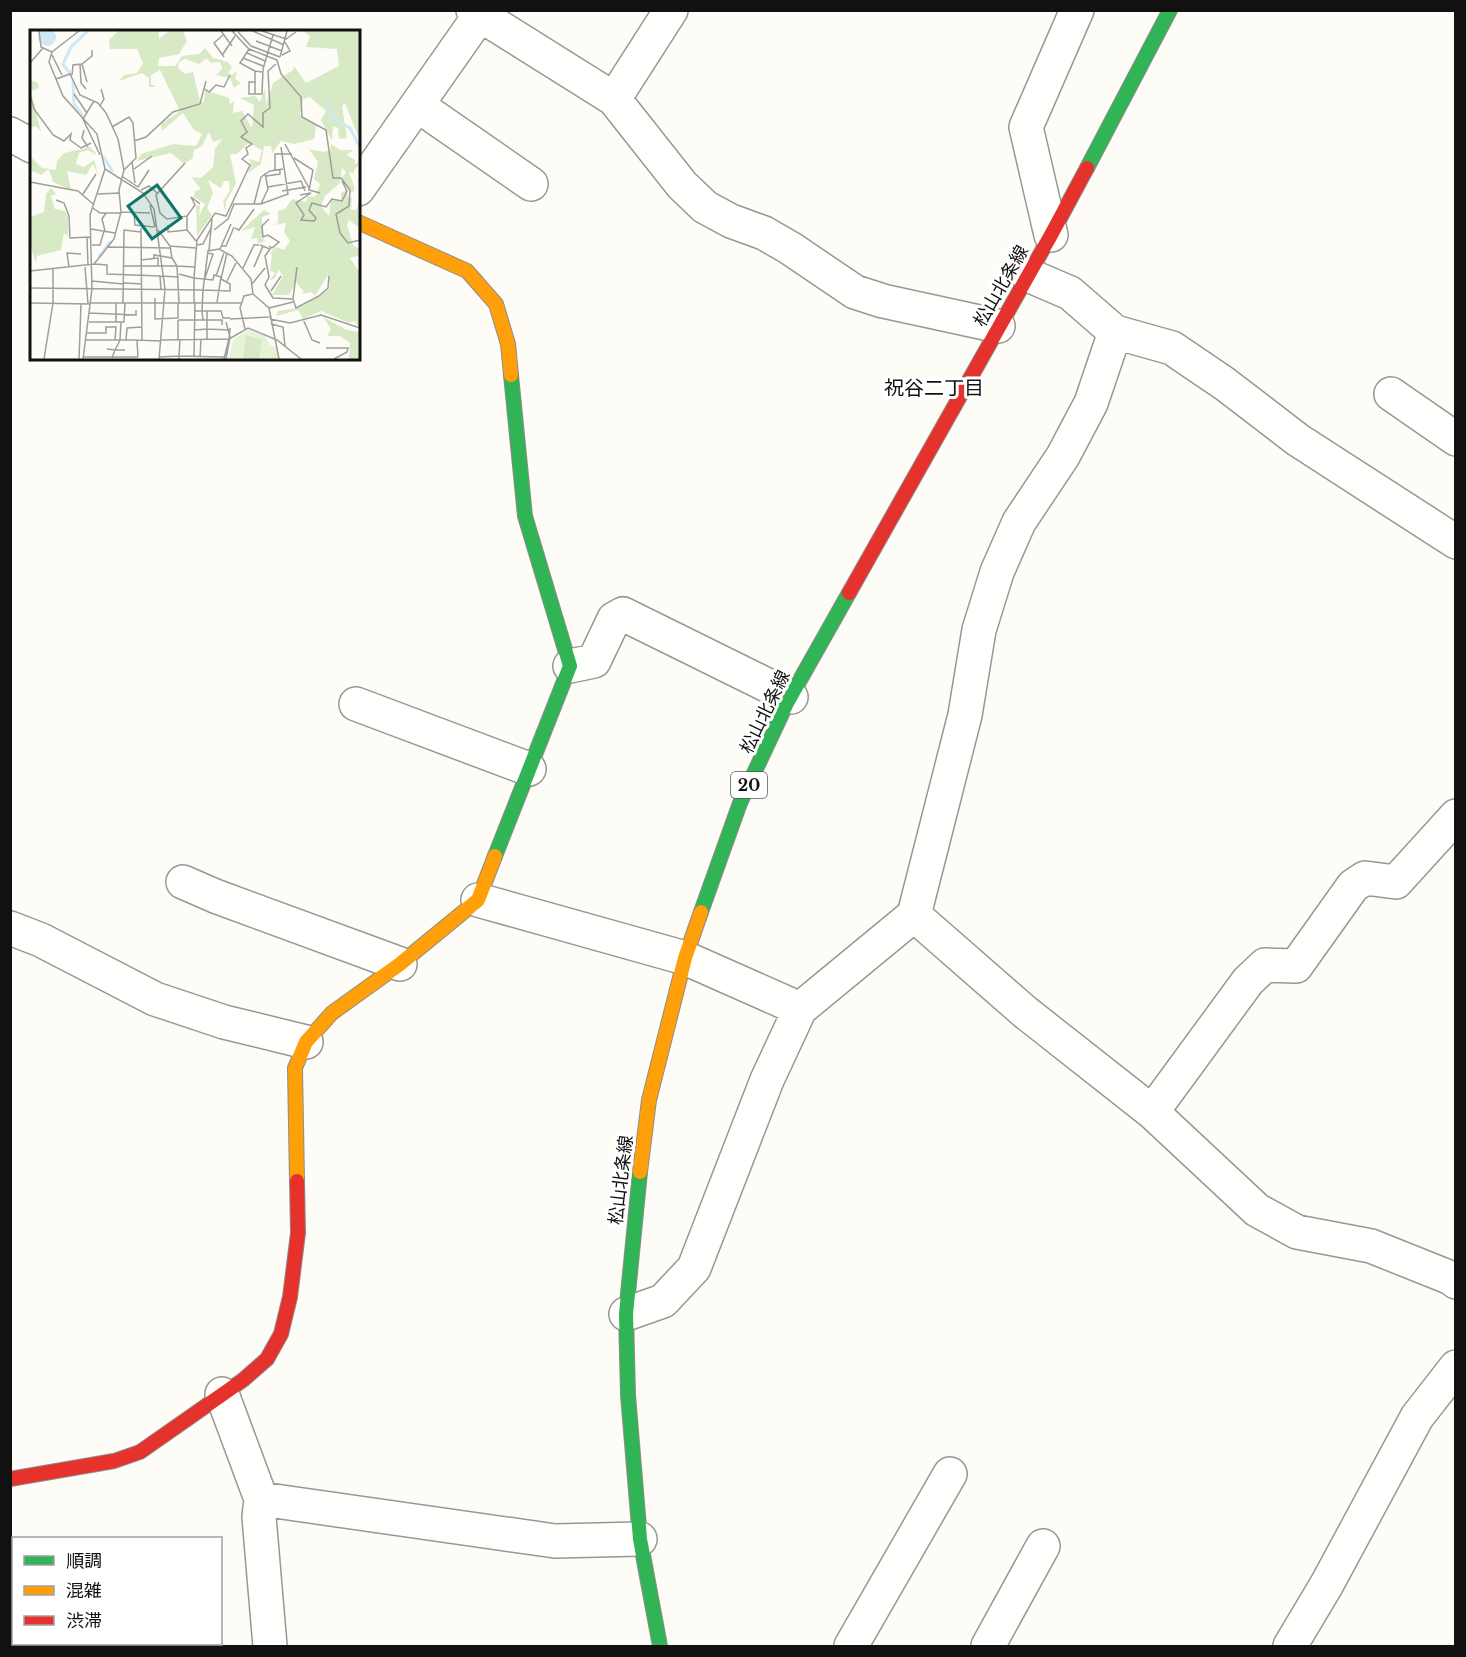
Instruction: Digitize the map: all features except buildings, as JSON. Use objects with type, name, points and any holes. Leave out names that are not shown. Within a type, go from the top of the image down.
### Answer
[{"type":"main road","name":"松山北条線","points":[[660,1647],[640,1539],[628,1395],[626,1314],[649,1100],[685,958],[740,803],[791,697],[998,326],[1029,275],[1170,10]]},
{"type":"main road","points":[[10,1479],[114,1461],[140,1452],[243,1380],[267,1359],[281,1334],[290,1297],[298,1233],[295,1068],[306,1042],[332,1012],[400,964],[478,900],[570,666],[525,516],[508,344],[496,304],[467,272],[360,223]]},
{"type":"street","points":[[614,99],[671,10]]},
{"type":"street","points":[[1051,235],[1026,128],[1077,10]]},
{"type":"street","points":[[360,186],[477,13],[614,99],[682,185],[705,207],[764,233],[855,292],[883,301],[998,326]]},
{"type":"street","points":[[417,105],[531,184]]},
{"type":"street","points":[[10,134],[30,145]]},
{"type":"street","points":[[1029,275],[1070,293],[1115,332],[1172,348],[1225,384],[1298,440],[1455,542]]},
{"type":"street","points":[[626,1314],[663,1301],[694,1268],[767,1080],[800,1010],[914,915],[965,715],[979,630],[997,572],[1019,522],[1063,456],[1091,403],[1115,332]]},
{"type":"street","points":[[1391,394],[1455,439]]},
{"type":"street","points":[[570,666],[594,661],[614,619],[623,614],[791,697]]},
{"type":"street","points":[[356,704],[529,770]]},
{"type":"street","points":[[1152,1112],[1248,981],[1265,965],[1296,966],[1353,886],[1365,878],[1396,882],[1455,816]]},
{"type":"street","points":[[183,882],[400,964]]},
{"type":"street","points":[[478,900],[685,958],[800,1010]]},
{"type":"street","points":[[914,915],[1025,1012],[1152,1112],[1257,1210],[1297,1232],[1371,1246],[1454,1278]]},
{"type":"street","points":[[10,928],[40,940],[155,999],[224,1023],[306,1042]]},
{"type":"street","points":[[1290,1647],[1327,1584],[1417,1417],[1455,1367]]},
{"type":"street","points":[[222,1394],[261,1499],[259,1517],[270,1647]]},
{"type":"street","points":[[851,1647],[950,1474]]},
{"type":"street","points":[[261,1499],[555,1541],[640,1539]]},
{"type":"street","points":[[988,1647],[1043,1546]]},
{"type":"traffic: fast","points":[[1087,168],[1170,10]]},
{"type":"traffic: fast","points":[[495,856],[570,666],[525,516],[511,375]]},
{"type":"traffic: fast","points":[[701,912],[740,803],[787,703],[849,593]]},
{"type":"traffic: fast","points":[[640,1172],[626,1314],[628,1395],[640,1539],[660,1646]]},
{"type":"traffic: slow","points":[[360,223],[467,271],[496,304],[508,344],[511,375]]},
{"type":"traffic: slow","points":[[297,1181],[295,1068],[306,1042],[332,1013],[400,964],[478,900],[495,856]]},
{"type":"traffic: slow","points":[[640,1172],[649,1100],[685,958],[701,912]]},
{"type":"traffic: jam","points":[[849,593],[1087,168]]},
{"type":"traffic: jam","points":[[10,1479],[114,1461],[140,1452],[243,1380],[267,1359],[281,1334],[290,1297],[298,1233],[297,1181]]},
{"type":"district","name":"祝谷二丁目","points":[[934,388]]}]
